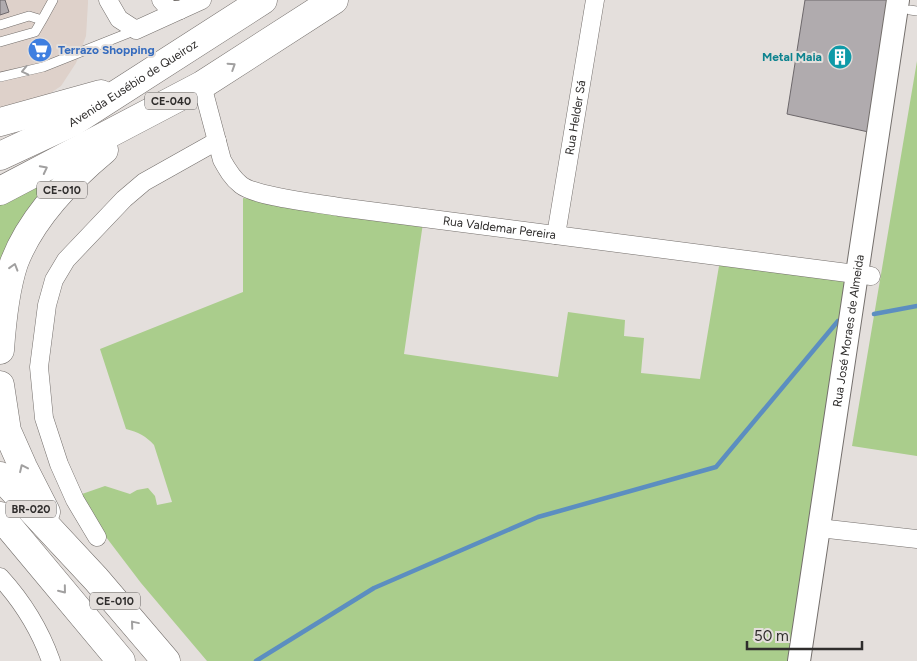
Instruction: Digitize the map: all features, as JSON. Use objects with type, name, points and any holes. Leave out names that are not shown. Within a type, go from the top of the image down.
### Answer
[{"type":"highway","name":"Avenida Eusébio de Queiroz","points":[[0,156],[73,122],[263,0]]},
{"type":"highway","name":"CE-040","points":[[0,191],[202,85],[334,0]]},
{"type":"highway","name":"CE-010","points":[[0,350],[2,318],[14,263],[34,225],[74,176],[117,138],[202,85]]},
{"type":"highway","points":[[0,122],[131,86]]},
{"type":"highway","name":"CE-010","points":[[0,385],[7,431],[22,467],[62,542],[166,661]]},
{"type":"highway","name":"BR-020","points":[[0,476],[62,542]]},
{"type":"highway","name":"BR-020","points":[[0,516],[32,552]]},
{"type":"highway","points":[[0,524],[32,552]]},
{"type":"highway","name":"CE-010","points":[[32,552],[121,661]]},
{"type":"street","points":[[108,0],[119,19],[136,30],[202,0]]},
{"type":"street","points":[[161,0],[169,9],[180,10]]},
{"type":"street","name":"Rua Helder Sá","points":[[556,235],[595,0]]},
{"type":"street","name":"Rua José Moraes de Almeida","points":[[799,661],[825,529],[895,69],[909,5]]},
{"type":"street","name":"Rua Valdemar Pereira","points":[[202,85],[227,170],[242,186],[255,193],[339,207],[864,275]]},
{"type":"street","points":[[97,537],[58,464],[44,418],[39,367],[47,306],[54,280],[66,260],[124,198],[144,182],[217,140]]},
{"type":"street","points":[[825,529],[917,539]]},
{"type":"street","name":"Rua José Moraes de Almeida","points":[[812,661],[825,529]]},
{"type":"street","points":[[0,577],[16,594],[45,645],[51,661]]},
{"type":"lane","points":[[0,42],[35,32],[53,0]]},
{"type":"lane","points":[[0,25],[29,16],[42,20]]},
{"type":"lane","points":[[0,77],[43,67],[136,30]]},
{"type":"shaded area","name":"Terrazo Shopping","points":[[0,0],[88,0],[88,3],[86,36],[76,63],[61,86],[46,96],[0,111]]},
{"type":"green space","points":[[917,61],[917,456],[852,446]]},
{"type":"green space","points":[[57,175],[0,284],[0,204]]},
{"type":"green space","points":[[243,198],[423,223],[404,354],[558,377],[568,312],[625,320],[624,336],[644,338],[641,373],[700,379],[720,260],[854,276],[793,661],[207,661],[141,583],[106,537],[82,494],[105,486],[130,494],[137,490],[148,488],[155,496],[157,505],[172,502],[154,445],[142,435],[126,429],[100,349],[243,292]]},
{"type":"building","points":[[0,0],[5,0],[9,12],[0,15]]},
{"type":"building","name":"Metal Maia","points":[[805,0],[891,0],[873,133],[787,114]]},
{"type":"waterway","points":[[874,314],[917,306]]},
{"type":"waterway","points":[[256,661],[374,588],[538,517],[716,467],[838,321],[843,320]]},
{"type":"place","name":"Terrazo Shopping","points":[[40,50]]},
{"type":"place","name":"Metal Maia","points":[[840,57]]}]
